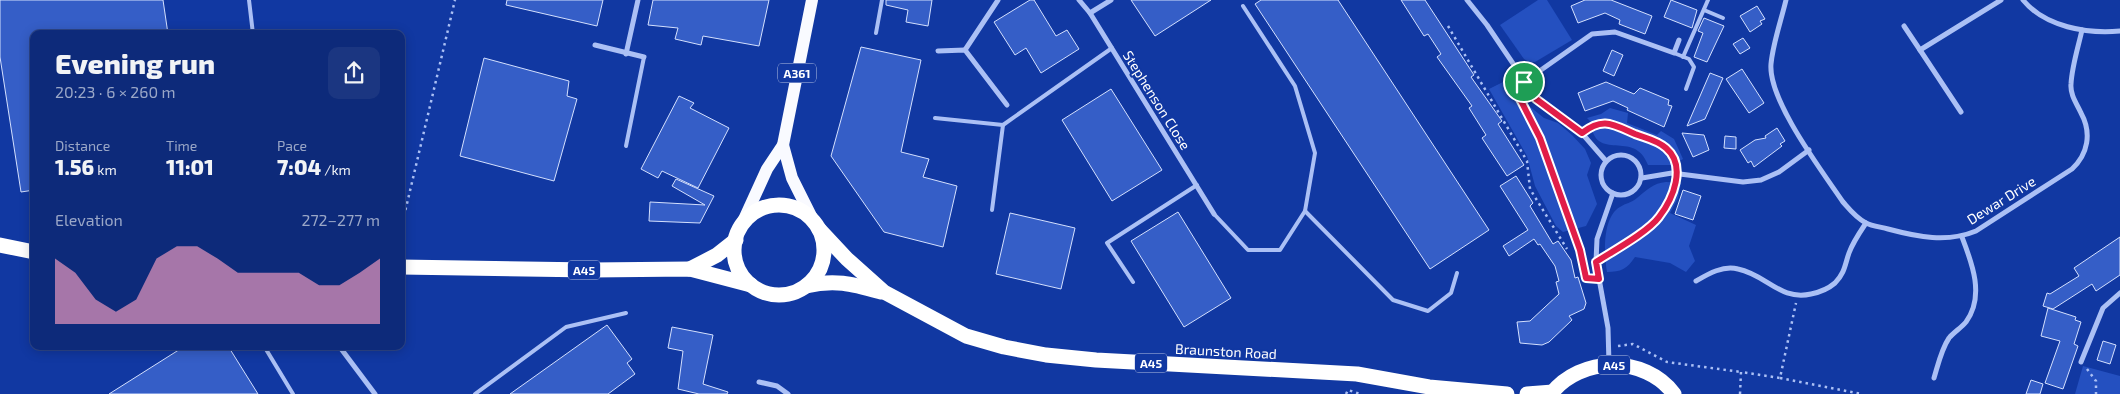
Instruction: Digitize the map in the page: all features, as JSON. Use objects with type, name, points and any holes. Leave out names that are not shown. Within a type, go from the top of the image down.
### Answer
[{"type":"highway","name":"A45","points":[[690,268],[717,256],[738,233],[750,216],[762,208],[774,205],[788,206],[801,210],[816,224]]},
{"type":"highway","points":[[806,286],[815,277],[824,254],[824,241],[816,224]]},
{"type":"highway","name":"Braunston Road","points":[[816,224],[847,259],[884,292],[966,336],[1004,347],[1046,355],[1096,360],[1357,374],[1434,390],[1507,394]]},
{"type":"highway","points":[[738,233],[735,253],[737,265],[751,285]]},
{"type":"highway","points":[[0,245],[30,251]]},
{"type":"highway","name":"A45","points":[[405,267],[591,270],[690,268],[751,285],[764,292],[778,294],[793,292],[806,286]]},
{"type":"highway","name":"Braunston Road","points":[[806,286],[828,281],[884,292]]},
{"type":"highway","name":"A45","points":[[1527,394],[1552,393],[1568,378],[1588,368],[1609,364],[1632,367],[1654,376],[1674,394]]},
{"type":"main road","name":"A361","points":[[738,233],[766,168],[783,145],[812,0]]},
{"type":"main road","name":"A361","points":[[783,145],[792,178],[816,224]]},
{"type":"street","points":[[626,54],[638,0]]},
{"type":"street","points":[[965,50],[998,0]]},
{"type":"street","name":"Stephenson Close","points":[[1078,0],[1090,12],[1214,214]]},
{"type":"street","points":[[1090,12],[1111,0]]},
{"type":"street","points":[[1467,0],[1487,25],[1536,99],[1582,133],[1606,161]]},
{"type":"street","name":"Dewar Drive","points":[[1786,0],[1771,64],[1773,86],[1783,107],[1843,202],[1853,214],[1866,223],[1909,234],[1944,239],[1962,237],[1976,231],[2056,180],[2080,161],[2087,148],[2087,128],[2074,100],[2071,85],[2082,30]]},
{"type":"street","points":[[1920,50],[2001,0]]},
{"type":"street","points":[[2023,0],[2035,12],[2046,19],[2082,30],[2120,31]]},
{"type":"street","points":[[1904,26],[1961,112]]},
{"type":"street","points":[[1524,82],[1592,34],[1615,32],[1674,53],[1679,40]]},
{"type":"street","points":[[595,45],[644,57]]},
{"type":"street","points":[[938,51],[965,50]]},
{"type":"street","points":[[965,50],[1007,105]]},
{"type":"street","points":[[1642,178],[1677,174],[1743,182],[1761,180],[1780,172],[1809,150]]},
{"type":"street","points":[[1619,154],[1631,157],[1639,164],[1642,178],[1636,189],[1626,194],[1613,193],[1602,182],[1602,168],[1606,161],[1619,154]]},
{"type":"street","points":[[1609,364],[1608,328],[1596,262],[1597,239],[1613,193]]},
{"type":"street","points":[[1696,281],[1722,269],[1737,268],[1758,275],[1778,290],[1798,297],[1824,291],[1836,282],[1846,268],[1849,253],[1866,223]]},
{"type":"street","points":[[1934,378],[1940,357],[1950,338],[1966,322],[1976,301],[1974,270],[1962,237]]},
{"type":"street","points":[[2081,362],[2103,308],[2120,293]]},
{"type":"street","points":[[341,350],[375,394]]},
{"type":"street","points":[[759,382],[777,386],[788,394]]},
{"type":"lane","points":[[249,0],[253,30]]},
{"type":"lane","points":[[876,33],[882,0]]},
{"type":"lane","points":[[1683,56],[1708,0]]},
{"type":"lane","points":[[1214,214],[1248,250],[1280,250],[1305,211],[1315,153],[1295,86],[1243,6]]},
{"type":"lane","points":[[1704,10],[1723,18]]},
{"type":"lane","points":[[935,118],[1003,124],[1112,48]]},
{"type":"lane","points":[[1674,53],[1689,59],[1694,67],[1686,89]]},
{"type":"lane","points":[[626,146],[644,57]]},
{"type":"lane","points":[[992,210],[1003,124]]},
{"type":"lane","points":[[1133,282],[1107,243],[1196,185]]},
{"type":"lane","points":[[1305,211],[1393,300],[1428,312],[1451,293],[1457,273]]},
{"type":"lane","points":[[475,394],[566,327],[626,313]]},
{"type":"lane","points":[[266,350],[293,394]]},
{"type":"path","points":[[405,212],[455,0]]},
{"type":"path","points":[[1448,26],[1526,161],[1530,189],[1567,249]]},
{"type":"path","points":[[1524,82],[1518,95],[1540,138],[1580,250],[1586,278],[1599,279]]},
{"type":"path","points":[[1582,133],[1593,124],[1605,122],[1656,142],[1667,149],[1676,164],[1677,174],[1671,201],[1658,220],[1596,262]]},
{"type":"path","points":[[1780,378],[1798,297]]},
{"type":"path","points":[[1608,348],[1633,344],[1667,362],[1780,378],[1862,394]]},
{"type":"path","points":[[2081,362],[2096,381],[2096,394]]},
{"type":"path","points":[[1740,394],[1741,372]]},
{"type":"path","points":[[1346,394],[1348,390],[1360,394]]},
{"type":"shaded area","points":[[1538,0],[1547,0],[1572,40],[1535,62],[1529,62],[1524,59],[1500,25]]},
{"type":"shaded area","points":[[1503,82],[1544,118],[1558,123],[1585,149],[1591,163],[1587,175],[1597,204],[1586,226],[1563,232],[1556,226],[1535,186],[1527,156],[1489,89]]},
{"type":"shaded area","points":[[1610,108],[1628,113],[1627,123],[1657,135],[1661,131],[1674,139],[1683,159],[1673,165],[1648,165],[1642,154],[1634,149],[1599,141],[1594,134],[1591,122],[1587,118],[1601,114]]},
{"type":"shaded area","points":[[1666,182],[1681,183],[1678,198],[1670,213],[1696,225],[1689,246],[1695,261],[1686,272],[1670,263],[1635,257],[1623,269],[1607,272],[1605,247],[1607,227],[1614,212],[1635,200],[1654,185]]},
{"type":"shaded area","points":[[2083,366],[2120,376],[2120,394],[2075,394]]},
{"type":"building","points":[[0,0],[163,0],[167,30],[30,30],[30,191],[21,192],[0,57]]},
{"type":"building","points":[[507,0],[603,0],[597,26],[506,5]]},
{"type":"building","points":[[653,0],[769,0],[759,46],[703,36],[701,45],[675,39],[678,28],[648,25]]},
{"type":"building","points":[[886,0],[932,0],[928,26],[906,22],[908,10],[886,5]]},
{"type":"building","points":[[1030,0],[1034,0],[1056,36],[1067,30],[1079,49],[1041,73],[1026,48],[1015,55],[994,22]]},
{"type":"building","points":[[1131,0],[1211,0],[1155,36]]},
{"type":"building","points":[[1261,0],[1338,0],[1489,230],[1430,269],[1255,4]]},
{"type":"building","points":[[1401,0],[1425,0],[1474,75],[1471,77],[1502,121],[1498,124],[1524,165],[1507,176],[1482,138],[1486,135],[1469,108],[1472,106],[1437,57],[1441,54],[1428,34],[1424,36]]},
{"type":"building","points":[[1585,0],[1611,0],[1652,16],[1645,34],[1619,24],[1620,20],[1605,13],[1578,23],[1571,6]]},
{"type":"building","points":[[1671,0],[1697,10],[1692,28],[1664,17]]},
{"type":"building","points":[[1757,6],[1765,19],[1760,21],[1762,24],[1750,32],[1740,16]]},
{"type":"building","points":[[1704,18],[1724,26],[1707,62],[1694,57],[1703,33],[1698,31]]},
{"type":"building","points":[[1743,38],[1750,48],[1740,54],[1733,44]]},
{"type":"building","points":[[861,47],[921,60],[901,152],[929,159],[923,177],[957,186],[943,247],[884,232],[831,156]]},
{"type":"building","points":[[1612,50],[1623,55],[1614,76],[1603,71]]},
{"type":"building","points":[[484,58],[569,81],[567,96],[577,99],[554,181],[460,156]]},
{"type":"building","points":[[1742,69],[1764,103],[1749,113],[1726,79]]},
{"type":"building","points":[[1710,73],[1723,78],[1705,119],[1687,126]]},
{"type":"building","points":[[1606,82],[1634,94],[1640,88],[1669,100],[1668,105],[1672,106],[1664,127],[1627,110],[1628,108],[1613,101],[1585,111],[1578,93]]},
{"type":"building","points":[[1111,89],[1162,170],[1112,201],[1062,120]]},
{"type":"building","points":[[679,96],[694,103],[690,108],[729,128],[698,188],[662,171],[658,178],[641,169]]},
{"type":"building","points":[[1777,128],[1785,141],[1780,144],[1782,146],[1754,167],[1751,161],[1748,163],[1740,150],[1755,140],[1766,138],[1765,136]]},
{"type":"building","points":[[1682,133],[1704,135],[1709,150],[1693,157]]},
{"type":"building","points":[[1725,136],[1736,137],[1736,149],[1724,148]]},
{"type":"building","points":[[1516,176],[1533,203],[1530,206],[1553,244],[1558,241],[1571,260],[1575,278],[1578,277],[1586,303],[1584,309],[1569,316],[1572,320],[1549,342],[1542,345],[1520,343],[1517,322],[1530,321],[1559,294],[1556,282],[1559,281],[1555,266],[1540,244],[1538,245],[1534,239],[1509,256],[1503,246],[1528,230],[1500,186]]},
{"type":"building","points":[[676,179],[714,196],[700,223],[649,221],[650,202],[705,205],[672,186]]},
{"type":"building","points":[[1683,190],[1701,196],[1693,220],[1675,214]]},
{"type":"building","points":[[1178,212],[1231,298],[1184,327],[1131,241]]},
{"type":"building","points":[[1010,213],[1075,228],[1061,289],[996,274]]},
{"type":"building","points":[[2120,237],[2120,275],[2096,291],[2092,284],[2053,309],[2043,306],[2047,293],[2050,294],[2079,276],[2074,268]]},
{"type":"building","points":[[2048,308],[2076,317],[2075,320],[2081,322],[2074,344],[2078,346],[2063,389],[2045,383],[2060,341],[2041,336]]},
{"type":"building","points":[[607,325],[632,359],[627,363],[635,374],[608,394],[510,394]]},
{"type":"building","points":[[672,327],[713,335],[703,384],[728,392],[727,394],[699,394],[678,389],[683,351],[668,348]]},
{"type":"building","points":[[2103,341],[2116,345],[2110,364],[2097,360]]},
{"type":"building","points":[[179,350],[230,350],[258,394],[109,394]]},
{"type":"building","points":[[2031,380],[2043,384],[2040,394],[2026,394]]},
{"type":"route","points":[[1524,82],[1536,99],[1558,113],[1582,133],[1593,124],[1605,122],[1656,142],[1667,149],[1676,164],[1677,174],[1671,201],[1658,220],[1596,262],[1599,279],[1586,278],[1580,250],[1540,138],[1518,95],[1524,82]]}]
